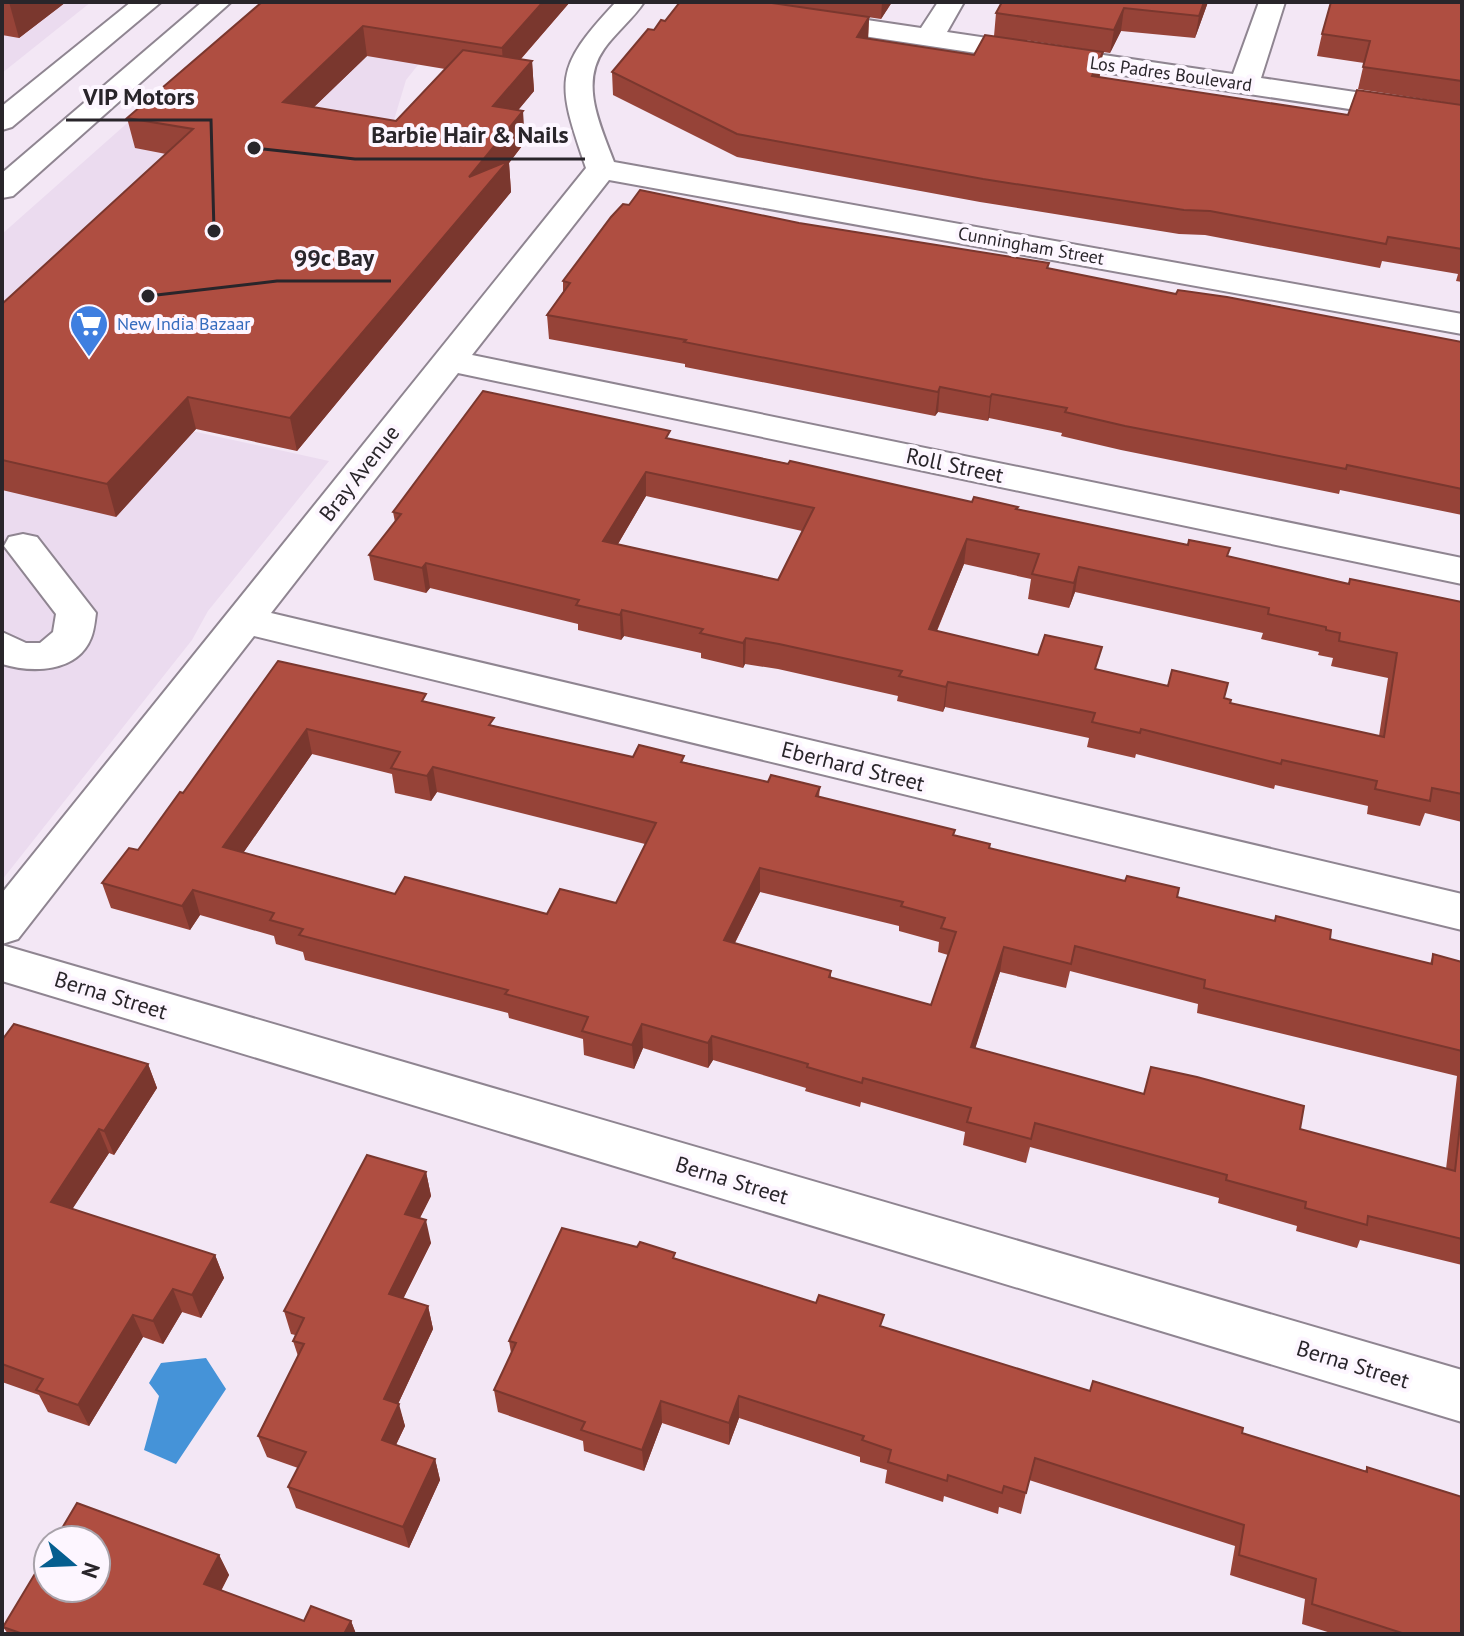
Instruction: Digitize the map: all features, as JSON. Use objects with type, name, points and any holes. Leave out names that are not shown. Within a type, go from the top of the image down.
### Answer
[{"type":"street","points":[[2,121],[148,2]]},
{"type":"street","points":[[2,189],[218,2]]},
{"type":"street","points":[[601,169],[580,97],[579,71],[591,47],[631,2]]},
{"type":"street","name":"Los Padres Boulevard","points":[[691,2],[1462,117]]},
{"type":"street","points":[[929,38],[951,2]]},
{"type":"street","points":[[1244,85],[1272,2]]},
{"type":"street","name":"Cunningham Street","points":[[601,169],[1462,324]]},
{"type":"street","name":"Bray Avenue","points":[[2,926],[601,169]]},
{"type":"street","name":"Roll Street","points":[[447,360],[1462,571]]},
{"type":"street","points":[[2,646],[4,650],[23,657],[51,654],[72,637],[76,613],[23,546]]},
{"type":"street","name":"Eberhard Street","points":[[244,620],[1462,912]]},
{"type":"street","name":"Berna Street","points":[[2,963],[1462,1396]]},
{"type":"shaded area","points":[[2,2],[91,2],[2,73]]},
{"type":"shaded area","points":[[264,2],[468,2],[406,80],[373,190],[178,428],[329,461],[208,611],[192,640],[2,880],[2,234]]},
{"type":"water","points":[[206,1358],[226,1389],[176,1464],[144,1450],[159,1396],[149,1383],[161,1363]]},
{"type":"building","points":[[262,2],[543,2],[502,48],[363,26],[283,102],[396,121],[463,50],[532,61],[493,106],[523,111],[469,177],[508,161],[290,418],[188,397],[107,484],[2,460],[2,304],[193,129],[127,118]]},
{"type":"building","points":[[680,2],[765,2],[869,17],[857,37],[974,55],[985,35],[1103,52],[1092,76],[1348,115],[1357,90],[1462,105],[1462,249],[1388,237],[1386,244],[1210,211],[1184,210],[983,179],[737,134],[612,72],[648,29],[654,30],[661,20],[665,21]]},
{"type":"building","points":[[1002,2],[1204,2],[1199,16],[1124,8],[1114,30],[996,13]]},
{"type":"building","points":[[1331,2],[1462,2],[1462,81],[1363,67],[1370,41],[1322,34]]},
{"type":"building","points":[[640,190],[799,223],[1049,263],[1047,268],[1176,294],[1178,290],[1227,297],[1462,342],[1462,489],[1347,465],[1346,469],[1125,426],[1065,412],[1067,408],[940,387],[938,392],[547,315],[570,283],[563,281],[611,217],[623,204],[629,205]]},
{"type":"building","points":[[483,391],[670,431],[666,438],[788,464],[790,461],[972,502],[974,497],[1018,507],[1016,509],[1188,545],[1189,540],[1230,548],[1227,556],[1349,584],[1350,579],[1462,602],[1462,794],[1432,788],[1430,801],[1375,789],[1377,781],[1282,760],[1281,764],[1141,729],[1140,733],[1092,722],[1095,713],[948,682],[946,687],[899,676],[902,671],[779,644],[746,638],[743,643],[700,633],[703,629],[622,610],[620,615],[576,605],[579,600],[426,563],[422,568],[369,555],[401,514],[393,512]],"holes":[[[646,472],[814,508],[778,580],[603,541]],[[967,539],[1039,554],[1032,574],[1074,583],[1079,567],[1269,608],[1268,614],[1340,633],[1339,641],[1397,653],[1384,737],[1230,703],[1231,700],[1224,698],[1228,683],[1172,670],[1168,686],[1095,669],[1102,647],[1045,635],[1038,655],[929,629]]]},
{"type":"building","points":[[278,661],[426,694],[422,701],[494,718],[489,725],[633,757],[639,745],[684,756],[681,762],[768,782],[771,775],[820,787],[816,796],[955,830],[953,835],[990,844],[989,848],[1125,881],[1127,876],[1179,888],[1177,897],[1275,921],[1276,916],[1331,930],[1330,939],[1432,964],[1433,954],[1462,962],[1462,1051],[1204,988],[1205,980],[1075,946],[1071,964],[1004,947],[971,1047],[1144,1094],[1151,1067],[1197,1077],[1304,1106],[1300,1129],[1455,1171],[1462,1107],[1462,1239],[1368,1216],[1367,1225],[1305,1208],[1306,1202],[1226,1180],[1227,1175],[1035,1123],[1031,1139],[967,1122],[971,1108],[863,1078],[862,1083],[712,1036],[708,1043],[642,1024],[632,1045],[582,1031],[588,1017],[505,994],[508,990],[299,935],[303,929],[270,920],[274,913],[193,890],[182,906],[102,883],[129,848],[138,850],[180,792],[183,793]],"holes":[[[307,729],[400,752],[391,768],[427,776],[433,767],[656,823],[616,903],[560,889],[547,914],[405,877],[395,894],[223,847]],[[760,868],[903,902],[901,906],[945,918],[941,928],[956,932],[931,1005],[829,977],[831,971],[724,940]]]},
{"type":"building","points":[[14,1024],[148,1064],[104,1131],[99,1129],[51,1202],[215,1255],[192,1295],[173,1289],[153,1321],[133,1315],[78,1405],[36,1390],[43,1379],[2,1364],[2,1040]]},
{"type":"building","points":[[367,1155],[426,1172],[405,1214],[426,1220],[389,1294],[428,1306],[384,1399],[399,1404],[382,1440],[435,1459],[403,1527],[288,1487],[306,1452],[258,1436],[304,1344],[293,1341],[304,1318],[284,1311]]},
{"type":"building","points":[[562,1228],[637,1247],[640,1242],[675,1253],[673,1258],[816,1303],[819,1295],[884,1315],[880,1326],[1090,1391],[1093,1381],[1243,1428],[1242,1433],[1367,1472],[1367,1467],[1462,1497],[1462,1634],[1405,1634],[1312,1604],[1316,1579],[1239,1555],[1244,1525],[1035,1458],[1026,1493],[1004,1486],[1002,1493],[948,1475],[947,1481],[888,1462],[891,1450],[862,1440],[864,1436],[739,1396],[729,1423],[661,1401],[642,1450],[581,1430],[585,1422],[494,1390],[516,1343],[509,1341]]},
{"type":"building","points":[[77,1503],[219,1555],[204,1584],[304,1621],[311,1606],[351,1621],[344,1634],[23,1634],[3,1627],[32,1579],[32,1604],[112,1604],[112,1524],[65,1524]]},
{"type":"place","name":"Barbie Hair & Nails","points":[[254,148]]},
{"type":"place","name":"VIP Motors","points":[[214,231]]},
{"type":"place","name":"99c Bay","points":[[148,296]]},
{"type":"place","name":"New India Bazaar","points":[[89,358]]}]
